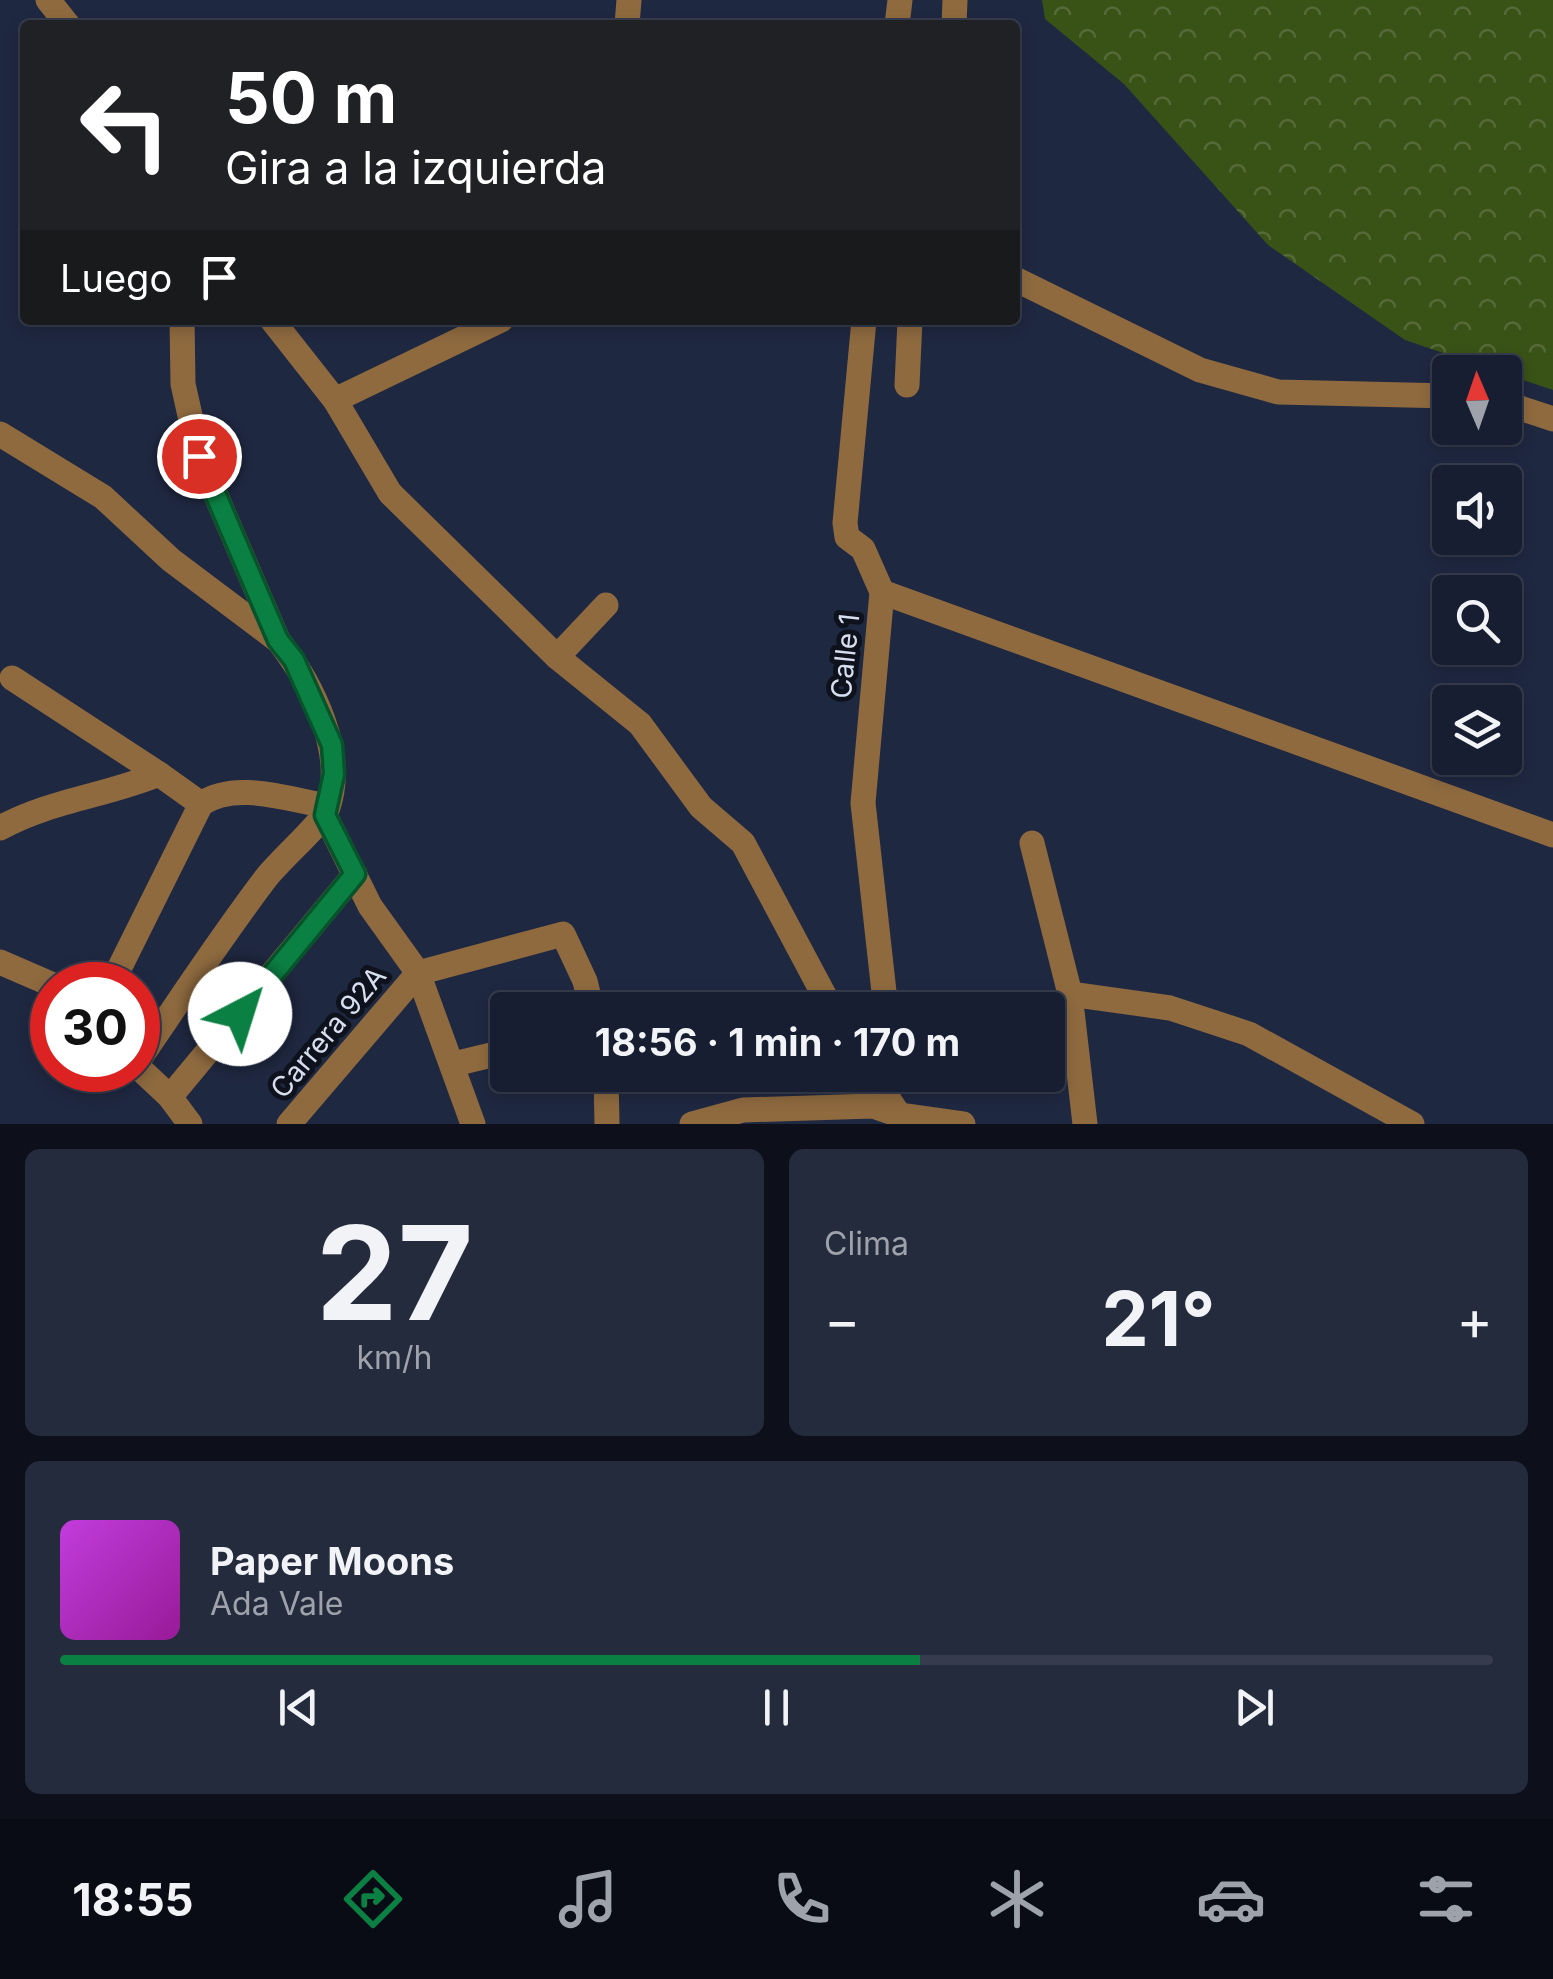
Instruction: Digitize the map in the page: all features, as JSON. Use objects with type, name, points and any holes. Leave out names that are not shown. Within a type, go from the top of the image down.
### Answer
[{"type":"street","points":[[48,0],[64,20]]},
{"type":"street","points":[[1020,281],[1200,370],[1278,392],[1432,396]]},
{"type":"street","points":[[182,325],[183,384],[199,456],[278,640]]},
{"type":"street","points":[[276,325],[336,400],[390,493],[557,657],[640,724],[701,806],[743,843],[822,992]]},
{"type":"street","points":[[336,400],[491,325]]},
{"type":"street","name":"Calle 1","points":[[864,325],[845,523],[847,537],[863,548],[882,592],[863,802],[884,992]]},
{"type":"street","points":[[907,385],[910,325]]},
{"type":"street","points":[[1522,408],[1553,418]]},
{"type":"street","points":[[0,434],[102,497],[171,560],[278,640],[294,660],[332,745],[334,774],[326,811],[266,878],[160,1032]]},
{"type":"street","points":[[882,592],[1553,834]]},
{"type":"street","points":[[557,657],[606,605]]},
{"type":"street","points":[[12,678],[201,804]]},
{"type":"street","points":[[0,828],[66,799],[129,787],[159,774]]},
{"type":"street","points":[[122,962],[201,804],[210,798],[246,792],[326,811]]},
{"type":"street","points":[[326,811],[370,906],[418,973],[473,1124]]},
{"type":"street","points":[[1032,844],[1070,994],[1086,1124]]},
{"type":"street","points":[[170,1097],[355,874]]},
{"type":"street","name":"Carrera 92A","points":[[290,1124],[418,973],[563,934],[588,992]]},
{"type":"street","points":[[0,962],[30,975]]},
{"type":"street","points":[[1070,994],[1170,1008],[1249,1034],[1412,1124]]},
{"type":"street","points":[[454,1064],[490,1056]]},
{"type":"street","points":[[160,1087],[190,1124]]},
{"type":"street","points":[[606,1092],[607,1124]]},
{"type":"street","points":[[884,1092],[898,1115]]},
{"type":"street","points":[[896,1092],[898,1115]]},
{"type":"street","points":[[692,1124],[743,1110],[874,1106],[898,1115],[963,1124]]},
{"type":"green space","points":[[1042,0],[1553,0],[1553,390],[1522,380],[1522,355],[1449,355],[1405,340],[1268,245],[1124,84],[1045,19]]},
{"type":"route","points":[[199,456],[278,640],[294,660],[332,745],[334,774],[325,815],[355,874],[240,1014]]}]
